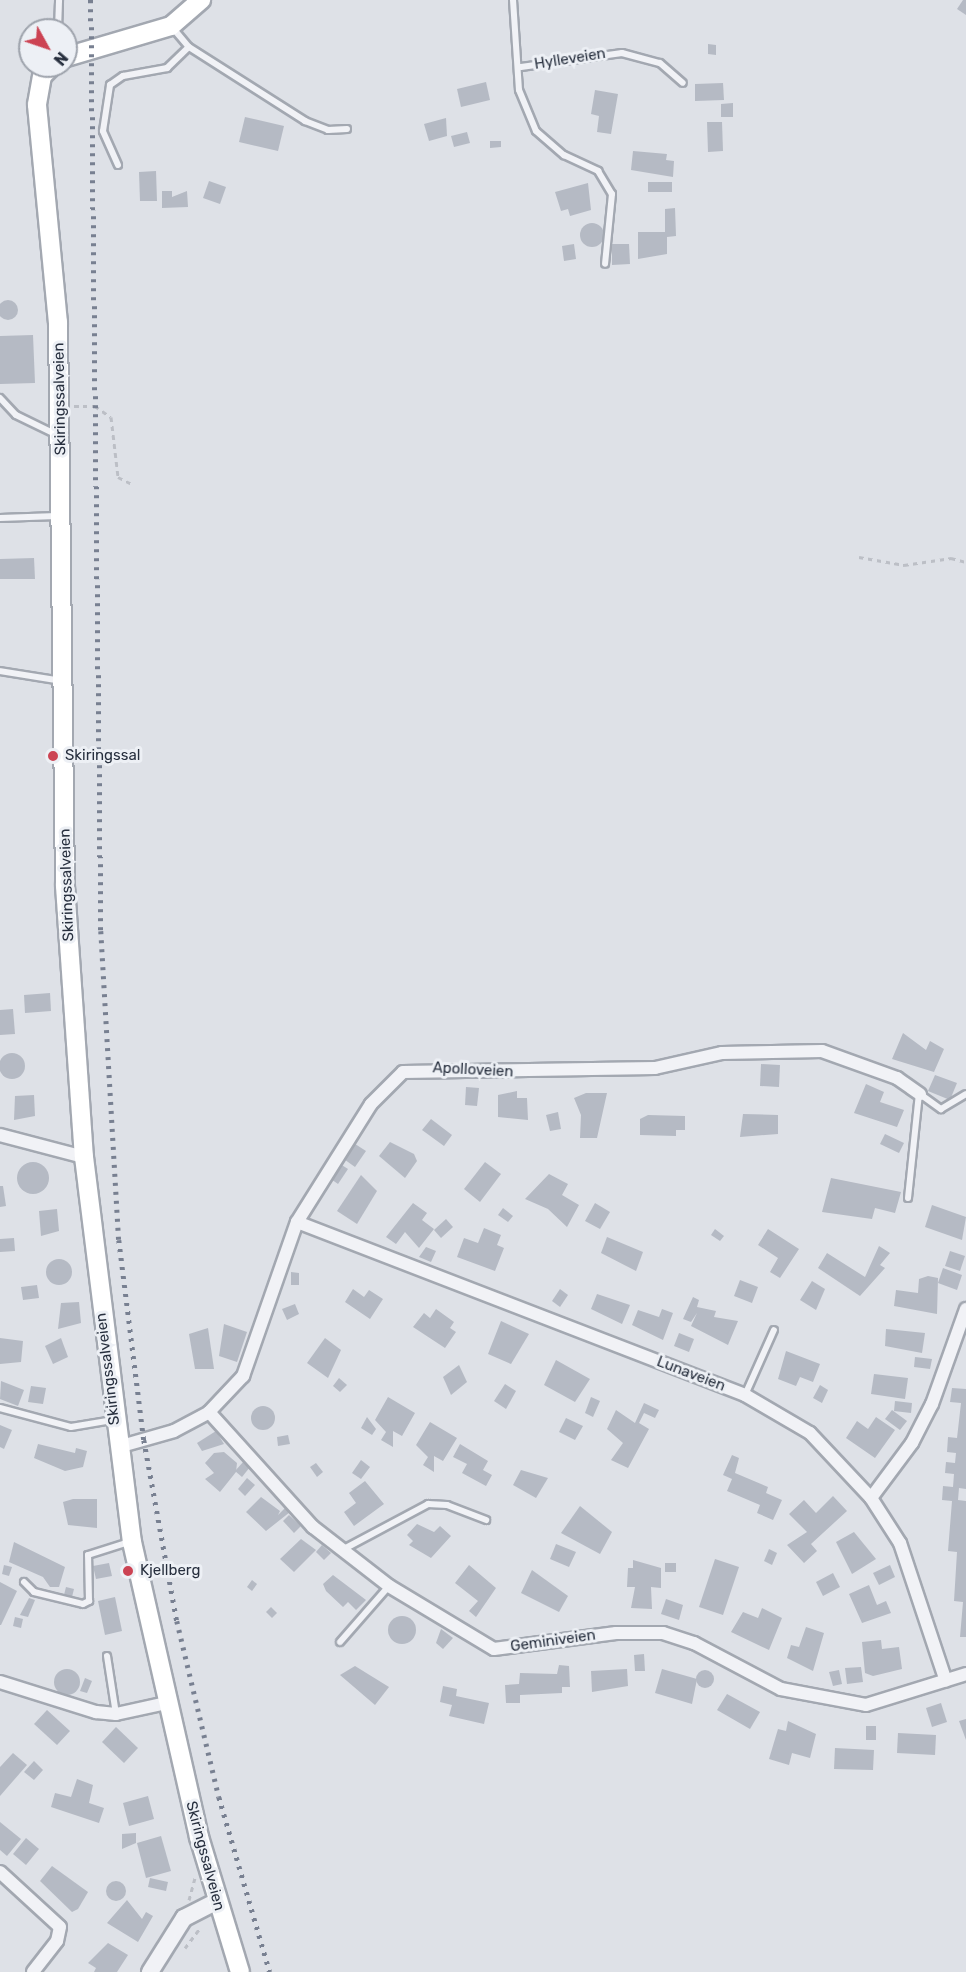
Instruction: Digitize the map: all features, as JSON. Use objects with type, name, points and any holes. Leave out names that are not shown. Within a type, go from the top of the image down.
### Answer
[{"type":"main road","points":[[78,54],[171,26],[201,0]]},
{"type":"main road","name":"Skiringssalveien","points":[[42,78],[37,105],[56,278],[61,436],[65,886],[84,1157],[114,1420],[132,1542],[166,1703],[216,1902],[240,1972]]},
{"type":"street","name":"Apolloveien","points":[[118,1447],[174,1431],[209,1412],[251,1360],[297,1222],[377,1097],[403,1072],[418,1067],[482,1073],[633,1069],[722,1053],[822,1052],[897,1078],[920,1094]]},
{"type":"street","points":[[0,1135],[84,1157]]},
{"type":"street","name":"Lunaveien","points":[[297,1222],[745,1395],[810,1433],[871,1498],[900,1543],[946,1681]]},
{"type":"street","points":[[871,1498],[912,1443],[932,1404],[966,1309]]},
{"type":"street","name":"Geminiveien","points":[[209,1412],[313,1527],[389,1586],[494,1649],[616,1633],[663,1634],[694,1643],[781,1689],[835,1703],[866,1705],[966,1674]]},
{"type":"street","points":[[0,1682],[116,1714],[166,1703]]},
{"type":"street","points":[[0,1872],[60,1927],[57,1941],[33,1972]]},
{"type":"street","points":[[150,1972],[184,1918],[216,1902]]},
{"type":"lane","points":[[58,0],[58,18]]},
{"type":"lane","name":"Hylleveien","points":[[513,0],[521,67],[519,90],[536,131],[564,155],[607,178],[612,194],[605,264]]},
{"type":"lane","points":[[171,26],[189,47],[305,121],[328,130],[347,129]]},
{"type":"lane","points":[[118,165],[103,131],[110,85],[123,76],[167,68],[189,47]]},
{"type":"lane","name":"Hylleveien","points":[[521,67],[622,53],[660,63],[683,83]]},
{"type":"lane","points":[[0,398],[33,427],[61,436]]},
{"type":"lane","points":[[0,518],[61,516]]},
{"type":"lane","points":[[0,672],[62,681]]},
{"type":"lane","points":[[908,1198],[920,1094],[941,1109],[966,1094]]},
{"type":"lane","points":[[745,1395],[774,1330]]},
{"type":"lane","points":[[0,1408],[71,1427],[114,1420]]},
{"type":"lane","points":[[341,1550],[428,1504],[447,1505],[486,1520]]},
{"type":"lane","points":[[24,1582],[34,1592],[83,1604],[89,1601],[88,1555],[98,1548],[132,1542]]},
{"type":"lane","points":[[340,1642],[389,1586]]},
{"type":"lane","points":[[107,1656],[116,1714]]},
{"type":"path","points":[[60,406],[105,409],[115,426],[118,477],[132,484]]},
{"type":"path","points":[[860,557],[904,565],[951,558],[966,562]]},
{"type":"building","points":[[963,0],[966,0],[966,15],[957,9]]},
{"type":"building","points":[[708,44],[716,45],[716,55],[708,54]]},
{"type":"building","points":[[486,82],[490,100],[461,107],[457,89]]},
{"type":"building","points":[[723,83],[724,100],[695,101],[695,84]]},
{"type":"building","points":[[595,90],[618,94],[611,134],[597,132],[599,116],[591,114]]},
{"type":"building","points":[[733,103],[733,117],[721,117],[721,104]]},
{"type":"building","points":[[245,117],[284,126],[278,151],[239,142]]},
{"type":"building","points":[[446,118],[447,136],[429,141],[424,124]]},
{"type":"building","points":[[707,122],[722,122],[723,151],[708,152]]},
{"type":"building","points":[[467,132],[470,143],[454,147],[451,136]]},
{"type":"building","points":[[490,141],[501,141],[501,147],[490,148]]},
{"type":"building","points":[[633,151],[667,154],[666,160],[674,161],[673,177],[631,170]]},
{"type":"building","points":[[156,171],[157,201],[140,201],[139,172]]},
{"type":"building","points":[[209,181],[226,187],[220,204],[203,198]]},
{"type":"building","points":[[648,182],[672,182],[672,192],[648,192]]},
{"type":"building","points":[[588,183],[591,210],[570,216],[568,209],[561,211],[555,192]]},
{"type":"building","points":[[162,191],[172,191],[172,197],[187,191],[188,207],[162,208]]},
{"type":"building","points":[[675,208],[676,236],[667,237],[667,254],[638,259],[638,232],[665,232],[665,209]]},
{"type":"building","points":[[587,223],[597,223],[604,230],[604,240],[597,247],[587,247],[580,240],[580,230]]},
{"type":"building","points":[[574,244],[576,259],[564,261],[562,246]]},
{"type":"building","points":[[612,244],[629,244],[630,264],[612,265]]},
{"type":"building","points":[[8,300],[15,303],[18,310],[15,317],[8,320],[1,317],[-2,310],[1,303]]},
{"type":"building","points":[[33,335],[35,383],[0,384],[0,336]]},
{"type":"building","points":[[34,558],[35,579],[0,579],[0,559]]},
{"type":"building","points":[[50,993],[51,1011],[25,1013],[24,995]]},
{"type":"building","points":[[13,1009],[15,1034],[0,1035],[0,1010]]},
{"type":"building","points":[[903,1033],[926,1050],[930,1041],[944,1049],[934,1072],[892,1059]]},
{"type":"building","points":[[12,1053],[21,1057],[25,1066],[21,1075],[12,1079],[3,1075],[-1,1066],[3,1057]]},
{"type":"building","points":[[761,1064],[780,1065],[779,1087],[760,1086]]},
{"type":"building","points":[[935,1075],[957,1083],[950,1100],[928,1091]]},
{"type":"building","points":[[866,1084],[884,1092],[880,1102],[904,1110],[897,1127],[854,1113]]},
{"type":"building","points":[[466,1087],[479,1088],[477,1106],[465,1105]]},
{"type":"building","points":[[517,1091],[517,1098],[527,1098],[528,1120],[498,1117],[498,1095]]},
{"type":"building","points":[[586,1093],[607,1093],[597,1138],[580,1138],[581,1115],[574,1098]]},
{"type":"building","points":[[34,1095],[35,1116],[14,1120],[15,1096]]},
{"type":"building","points":[[558,1112],[561,1129],[550,1131],[546,1115]]},
{"type":"building","points":[[743,1114],[778,1115],[778,1134],[740,1137]]},
{"type":"building","points":[[648,1115],[685,1116],[685,1130],[676,1130],[676,1136],[640,1135],[640,1119]]},
{"type":"building","points":[[431,1119],[452,1135],[444,1146],[422,1130]]},
{"type":"building","points":[[885,1134],[904,1143],[899,1153],[880,1144]]},
{"type":"building","points":[[352,1142],[366,1151],[355,1167],[341,1157]]},
{"type":"building","points":[[390,1142],[414,1154],[417,1161],[405,1178],[379,1156]]},
{"type":"building","points":[[33,1162],[44,1167],[49,1178],[44,1189],[33,1194],[22,1189],[17,1178],[22,1167]]},
{"type":"building","points":[[337,1162],[348,1169],[338,1184],[328,1177]]},
{"type":"building","points":[[485,1162],[501,1174],[480,1202],[464,1189]]},
{"type":"building","points":[[549,1174],[568,1184],[562,1195],[579,1205],[567,1227],[548,1209],[525,1199]]},
{"type":"building","points":[[361,1175],[377,1191],[357,1224],[337,1211]]},
{"type":"building","points":[[831,1178],[901,1192],[895,1213],[875,1208],[872,1219],[822,1212]]},
{"type":"building","points":[[0,1186],[3,1186],[6,1206],[0,1207]]},
{"type":"building","points":[[413,1203],[427,1213],[422,1220],[434,1229],[419,1248],[405,1232],[396,1244],[386,1237]]},
{"type":"building","points":[[595,1203],[610,1212],[600,1229],[585,1221]]},
{"type":"building","points":[[932,1205],[966,1217],[962,1240],[925,1227]]},
{"type":"building","points":[[503,1208],[513,1216],[508,1222],[498,1215]]},
{"type":"building","points":[[57,1209],[59,1231],[41,1236],[39,1211]]},
{"type":"building","points":[[446,1219],[453,1227],[441,1238],[434,1230]]},
{"type":"building","points":[[484,1228],[501,1235],[497,1245],[504,1248],[495,1271],[457,1257],[464,1238],[478,1243]]},
{"type":"building","points":[[715,1229],[724,1236],[720,1241],[711,1235]]},
{"type":"building","points":[[768,1229],[799,1249],[780,1278],[770,1272],[778,1258],[758,1245]]},
{"type":"building","points":[[607,1237],[643,1252],[636,1271],[601,1253]]},
{"type":"building","points":[[14,1238],[15,1251],[0,1252],[0,1239]]},
{"type":"building","points":[[879,1246],[890,1253],[880,1265],[885,1268],[860,1296],[818,1268],[827,1253],[865,1277]]},
{"type":"building","points":[[426,1247],[436,1251],[431,1262],[419,1257]]},
{"type":"building","points":[[950,1251],[965,1256],[960,1271],[945,1266]]},
{"type":"building","points":[[59,1259],[68,1263],[72,1272],[68,1281],[59,1285],[50,1281],[46,1272],[50,1263]]},
{"type":"building","points":[[943,1268],[962,1275],[957,1290],[938,1283]]},
{"type":"building","points":[[291,1272],[299,1273],[299,1285],[291,1285]]},
{"type":"building","points":[[928,1276],[938,1278],[937,1314],[894,1306],[896,1290],[918,1293],[919,1279]]},
{"type":"building","points":[[740,1280],[758,1287],[752,1303],[734,1296]]},
{"type":"building","points":[[812,1281],[825,1289],[816,1310],[800,1300]]},
{"type":"building","points":[[37,1285],[39,1298],[23,1300],[21,1287]]},
{"type":"building","points":[[353,1289],[364,1297],[369,1290],[383,1299],[370,1319],[345,1302]]},
{"type":"building","points":[[560,1289],[568,1295],[560,1307],[552,1301]]},
{"type":"building","points":[[597,1294],[630,1305],[622,1324],[591,1309]]},
{"type":"building","points":[[693,1297],[699,1300],[697,1307],[716,1311],[714,1317],[738,1321],[728,1345],[691,1326],[697,1313],[691,1322],[683,1319]]},
{"type":"building","points":[[79,1302],[81,1323],[58,1329],[61,1303]]},
{"type":"building","points":[[295,1304],[299,1314],[287,1320],[282,1309]]},
{"type":"building","points":[[436,1309],[454,1322],[450,1328],[456,1332],[445,1348],[413,1327],[424,1313],[430,1318]]},
{"type":"building","points":[[662,1309],[673,1313],[663,1340],[632,1325],[638,1310],[659,1317]]},
{"type":"building","points":[[501,1321],[529,1334],[511,1364],[488,1354]]},
{"type":"building","points":[[224,1324],[247,1332],[237,1362],[219,1356]]},
{"type":"building","points":[[208,1328],[214,1369],[195,1369],[189,1334]]},
{"type":"building","points":[[886,1329],[925,1333],[922,1353],[885,1346]]},
{"type":"building","points":[[679,1333],[694,1339],[689,1352],[674,1346]]},
{"type":"building","points":[[0,1338],[23,1341],[21,1362],[0,1364]]},
{"type":"building","points":[[61,1338],[68,1357],[53,1364],[45,1346]]},
{"type":"building","points":[[325,1338],[341,1350],[328,1378],[307,1363]]},
{"type":"building","points":[[786,1351],[820,1364],[813,1382],[800,1377],[796,1386],[778,1379]]},
{"type":"building","points":[[915,1357],[932,1359],[930,1369],[914,1367]]},
{"type":"building","points":[[556,1360],[590,1379],[575,1402],[544,1385]]},
{"type":"building","points":[[459,1365],[467,1382],[451,1395],[443,1377]]},
{"type":"building","points":[[874,1374],[908,1378],[905,1399],[871,1394]]},
{"type":"building","points":[[339,1378],[347,1385],[340,1392],[333,1386]]},
{"type":"building","points":[[1,1381],[24,1390],[18,1406],[0,1399]]},
{"type":"building","points":[[505,1384],[516,1391],[506,1409],[494,1401]]},
{"type":"building","points":[[820,1385],[828,1390],[822,1403],[813,1398]]},
{"type":"building","points":[[31,1386],[46,1388],[43,1404],[28,1402]]},
{"type":"building","points":[[952,1388],[966,1389],[966,1489],[959,1488],[958,1500],[966,1501],[966,1637],[960,1637],[963,1602],[954,1601],[957,1552],[948,1551],[952,1501],[942,1500],[943,1486],[953,1487],[954,1474],[945,1473],[946,1462],[955,1463],[956,1453],[947,1452],[948,1437],[957,1438],[961,1403],[950,1402]]},
{"type":"building","points":[[388,1397],[415,1413],[402,1436],[393,1431],[393,1447],[381,1440],[386,1432],[375,1420]]},
{"type":"building","points":[[591,1397],[600,1401],[593,1417],[585,1413]]},
{"type":"building","points":[[895,1401],[912,1403],[911,1413],[894,1411]]},
{"type":"building","points":[[644,1403],[659,1410],[655,1418],[644,1413],[639,1423],[649,1429],[628,1468],[611,1460],[623,1443],[607,1429],[616,1410],[635,1423]]},
{"type":"building","points":[[263,1406],[271,1410],[275,1418],[271,1426],[263,1430],[255,1426],[251,1418],[255,1410]]},
{"type":"building","points":[[892,1410],[907,1421],[900,1430],[885,1419]]},
{"type":"building","points":[[367,1417],[376,1429],[372,1435],[361,1428]]},
{"type":"building","points":[[876,1417],[895,1430],[875,1458],[846,1438],[857,1421],[868,1429]]},
{"type":"building","points":[[566,1418],[583,1426],[575,1440],[559,1432]]},
{"type":"building","points":[[430,1422],[457,1438],[443,1461],[434,1456],[434,1472],[423,1465],[428,1457],[416,1445]]},
{"type":"building","points":[[0,1425],[12,1430],[4,1449],[0,1447]]},
{"type":"building","points":[[216,1431],[224,1444],[202,1451],[197,1443]]},
{"type":"building","points":[[288,1435],[290,1444],[278,1446],[277,1437]]},
{"type":"building","points":[[38,1444],[75,1453],[76,1448],[87,1451],[83,1467],[65,1471],[34,1458]]},
{"type":"building","points":[[460,1444],[488,1461],[483,1470],[492,1475],[486,1486],[462,1473],[467,1464],[453,1457]]},
{"type":"building","points":[[224,1452],[237,1463],[236,1472],[220,1492],[205,1479],[214,1473],[205,1463],[214,1453]]},
{"type":"building","points":[[732,1455],[739,1458],[735,1473],[768,1487],[766,1493],[782,1500],[773,1520],[757,1513],[760,1505],[727,1491],[732,1479],[723,1475]]},
{"type":"building","points":[[361,1460],[370,1467],[361,1479],[352,1473]]},
{"type":"building","points":[[244,1461],[250,1467],[242,1477],[235,1471]]},
{"type":"building","points":[[316,1463],[323,1472],[317,1477],[310,1467]]},
{"type":"building","points":[[521,1470],[548,1478],[536,1498],[513,1485]]},
{"type":"building","points":[[247,1478],[255,1485],[245,1496],[238,1489]]},
{"type":"building","points":[[365,1481],[384,1504],[354,1526],[344,1512],[356,1503],[349,1493]]},
{"type":"building","points":[[833,1496],[847,1511],[811,1544],[817,1551],[804,1563],[787,1545],[807,1532],[789,1514],[804,1500],[816,1513]]},
{"type":"building","points":[[261,1497],[280,1511],[278,1515],[285,1508],[290,1512],[266,1531],[246,1512]]},
{"type":"building","points":[[73,1499],[97,1499],[97,1528],[68,1525],[63,1502]]},
{"type":"building","points":[[580,1506],[612,1532],[600,1554],[561,1533]]},
{"type":"building","points":[[289,1515],[301,1526],[294,1533],[283,1521]]},
{"type":"building","points":[[417,1524],[434,1532],[440,1526],[451,1536],[431,1558],[409,1545],[413,1541],[407,1535]]},
{"type":"building","points":[[854,1532],[876,1559],[852,1574],[836,1542]]},
{"type":"building","points":[[301,1539],[316,1550],[294,1572],[280,1559]]},
{"type":"building","points":[[14,1542],[65,1567],[59,1587],[50,1587],[43,1577],[9,1562]]},
{"type":"building","points":[[556,1544],[576,1552],[569,1567],[550,1559]]},
{"type":"building","points":[[322,1545],[331,1553],[324,1560],[316,1552]]},
{"type":"building","points":[[769,1549],[777,1553],[772,1565],[764,1561]]},
{"type":"building","points":[[715,1559],[739,1567],[723,1615],[699,1607]]},
{"type":"building","points":[[633,1560],[661,1568],[661,1588],[651,1587],[652,1609],[631,1608],[635,1587],[627,1587],[628,1568],[633,1568]]},
{"type":"building","points":[[109,1563],[112,1576],[96,1579],[93,1566]]},
{"type":"building","points":[[665,1563],[676,1563],[676,1572],[665,1572]]},
{"type":"building","points":[[4,1565],[12,1567],[9,1576],[2,1574]]},
{"type":"building","points":[[469,1565],[496,1588],[476,1617],[469,1611],[478,1601],[455,1583]]},
{"type":"building","points":[[890,1565],[895,1577],[879,1585],[873,1573]]},
{"type":"building","points":[[532,1570],[568,1596],[559,1612],[521,1593]]},
{"type":"building","points":[[833,1573],[840,1587],[823,1596],[816,1582]]},
{"type":"building","points":[[333,1575],[366,1600],[356,1610],[348,1602],[343,1607],[326,1591],[323,1584]]},
{"type":"building","points":[[252,1580],[257,1584],[252,1591],[247,1587]]},
{"type":"building","points":[[0,1582],[17,1591],[1,1625],[0,1625]]},
{"type":"building","points":[[869,1585],[877,1605],[886,1601],[891,1613],[862,1623],[849,1594]]},
{"type":"building","points":[[66,1587],[74,1589],[72,1597],[64,1595]]},
{"type":"building","points":[[115,1597],[122,1631],[105,1635],[98,1601]]},
{"type":"building","points":[[29,1598],[35,1600],[28,1617],[20,1615]]},
{"type":"building","points":[[666,1599],[683,1605],[679,1620],[661,1614]]},
{"type":"building","points":[[271,1607],[277,1613],[272,1618],[266,1612]]},
{"type":"building","points":[[762,1608],[782,1618],[769,1650],[731,1632],[743,1612],[758,1618]]},
{"type":"building","points":[[402,1616],[412,1620],[416,1630],[412,1640],[402,1644],[392,1640],[388,1630],[392,1620]]},
{"type":"building","points":[[15,1617],[23,1619],[21,1628],[13,1626]]},
{"type":"building","points":[[806,1627],[824,1633],[813,1671],[787,1658],[791,1645],[799,1647]]},
{"type":"building","points":[[441,1629],[453,1638],[443,1649],[436,1643]]},
{"type":"building","points":[[881,1640],[882,1649],[899,1647],[902,1669],[873,1676],[865,1673],[862,1642]]},
{"type":"building","points":[[644,1654],[645,1671],[635,1671],[634,1655]]},
{"type":"building","points":[[559,1665],[569,1666],[570,1687],[562,1687],[562,1693],[520,1695],[520,1703],[506,1703],[505,1685],[519,1684],[520,1673],[557,1674]]},
{"type":"building","points":[[355,1666],[389,1687],[375,1705],[340,1675]]},
{"type":"building","points":[[861,1667],[863,1682],[847,1684],[845,1668]]},
{"type":"building","points":[[67,1669],[76,1673],[80,1682],[76,1691],[67,1695],[58,1691],[54,1682],[58,1673]]},
{"type":"building","points":[[627,1669],[628,1686],[592,1692],[591,1671]]},
{"type":"building","points":[[662,1669],[697,1679],[692,1704],[655,1693]]},
{"type":"building","points":[[701,1670],[709,1670],[714,1675],[712,1686],[701,1688],[696,1683],[696,1675]]},
{"type":"building","points":[[839,1670],[842,1684],[833,1686],[829,1672]]},
{"type":"building","points":[[85,1678],[92,1681],[87,1693],[80,1691]]},
{"type":"building","points":[[443,1686],[457,1689],[456,1696],[489,1703],[484,1724],[449,1716],[452,1705],[440,1702]]},
{"type":"building","points":[[727,1694],[760,1712],[750,1729],[717,1710]]},
{"type":"building","points":[[941,1703],[947,1722],[932,1727],[926,1708]]},
{"type":"building","points":[[47,1710],[70,1731],[57,1745],[34,1724]]},
{"type":"building","points":[[966,1719],[966,1740],[959,1721]]},
{"type":"building","points":[[788,1721],[816,1734],[810,1758],[792,1753],[789,1765],[769,1759],[778,1729],[786,1731]]},
{"type":"building","points":[[866,1726],[876,1726],[876,1740],[866,1740]]},
{"type":"building","points":[[116,1727],[138,1748],[124,1763],[102,1742]]},
{"type":"building","points":[[898,1733],[936,1735],[935,1755],[897,1753]]},
{"type":"building","points":[[835,1748],[874,1750],[873,1770],[834,1769]]},
{"type":"building","points":[[13,1753],[27,1765],[0,1796],[0,1767]]},
{"type":"building","points":[[34,1761],[43,1770],[34,1780],[24,1772]]},
{"type":"building","points":[[77,1779],[93,1785],[89,1803],[104,1808],[99,1823],[51,1807],[55,1793],[71,1797]]},
{"type":"building","points":[[148,1796],[154,1819],[129,1826],[123,1803]]},
{"type":"building","points":[[0,1822],[21,1839],[7,1856],[0,1850]]},
{"type":"building","points":[[136,1833],[136,1843],[122,1849],[122,1834]]},
{"type":"building","points":[[161,1836],[171,1871],[146,1878],[137,1843]]},
{"type":"building","points":[[26,1838],[39,1849],[26,1865],[13,1854]]},
{"type":"building","points":[[52,1866],[88,1892],[78,1909],[72,1912],[40,1881]]},
{"type":"building","points":[[150,1878],[168,1882],[166,1891],[148,1887]]},
{"type":"building","points":[[116,1881],[123,1884],[126,1891],[123,1898],[116,1901],[109,1898],[106,1891],[109,1884]]},
{"type":"building","points":[[127,1900],[142,1919],[146,1912],[153,1916],[138,1942],[107,1923]]},
{"type":"building","points":[[108,1943],[128,1955],[117,1972],[94,1972],[96,1968],[88,1963]]},
{"type":"railway","points":[[91,0],[101,931],[119,1240],[144,1440],[177,1621],[219,1797],[270,1972]]},
{"type":"place","name":"Skiringssal","points":[[53,756]]},
{"type":"place","name":"Kjellberg","points":[[128,1571]]}]
